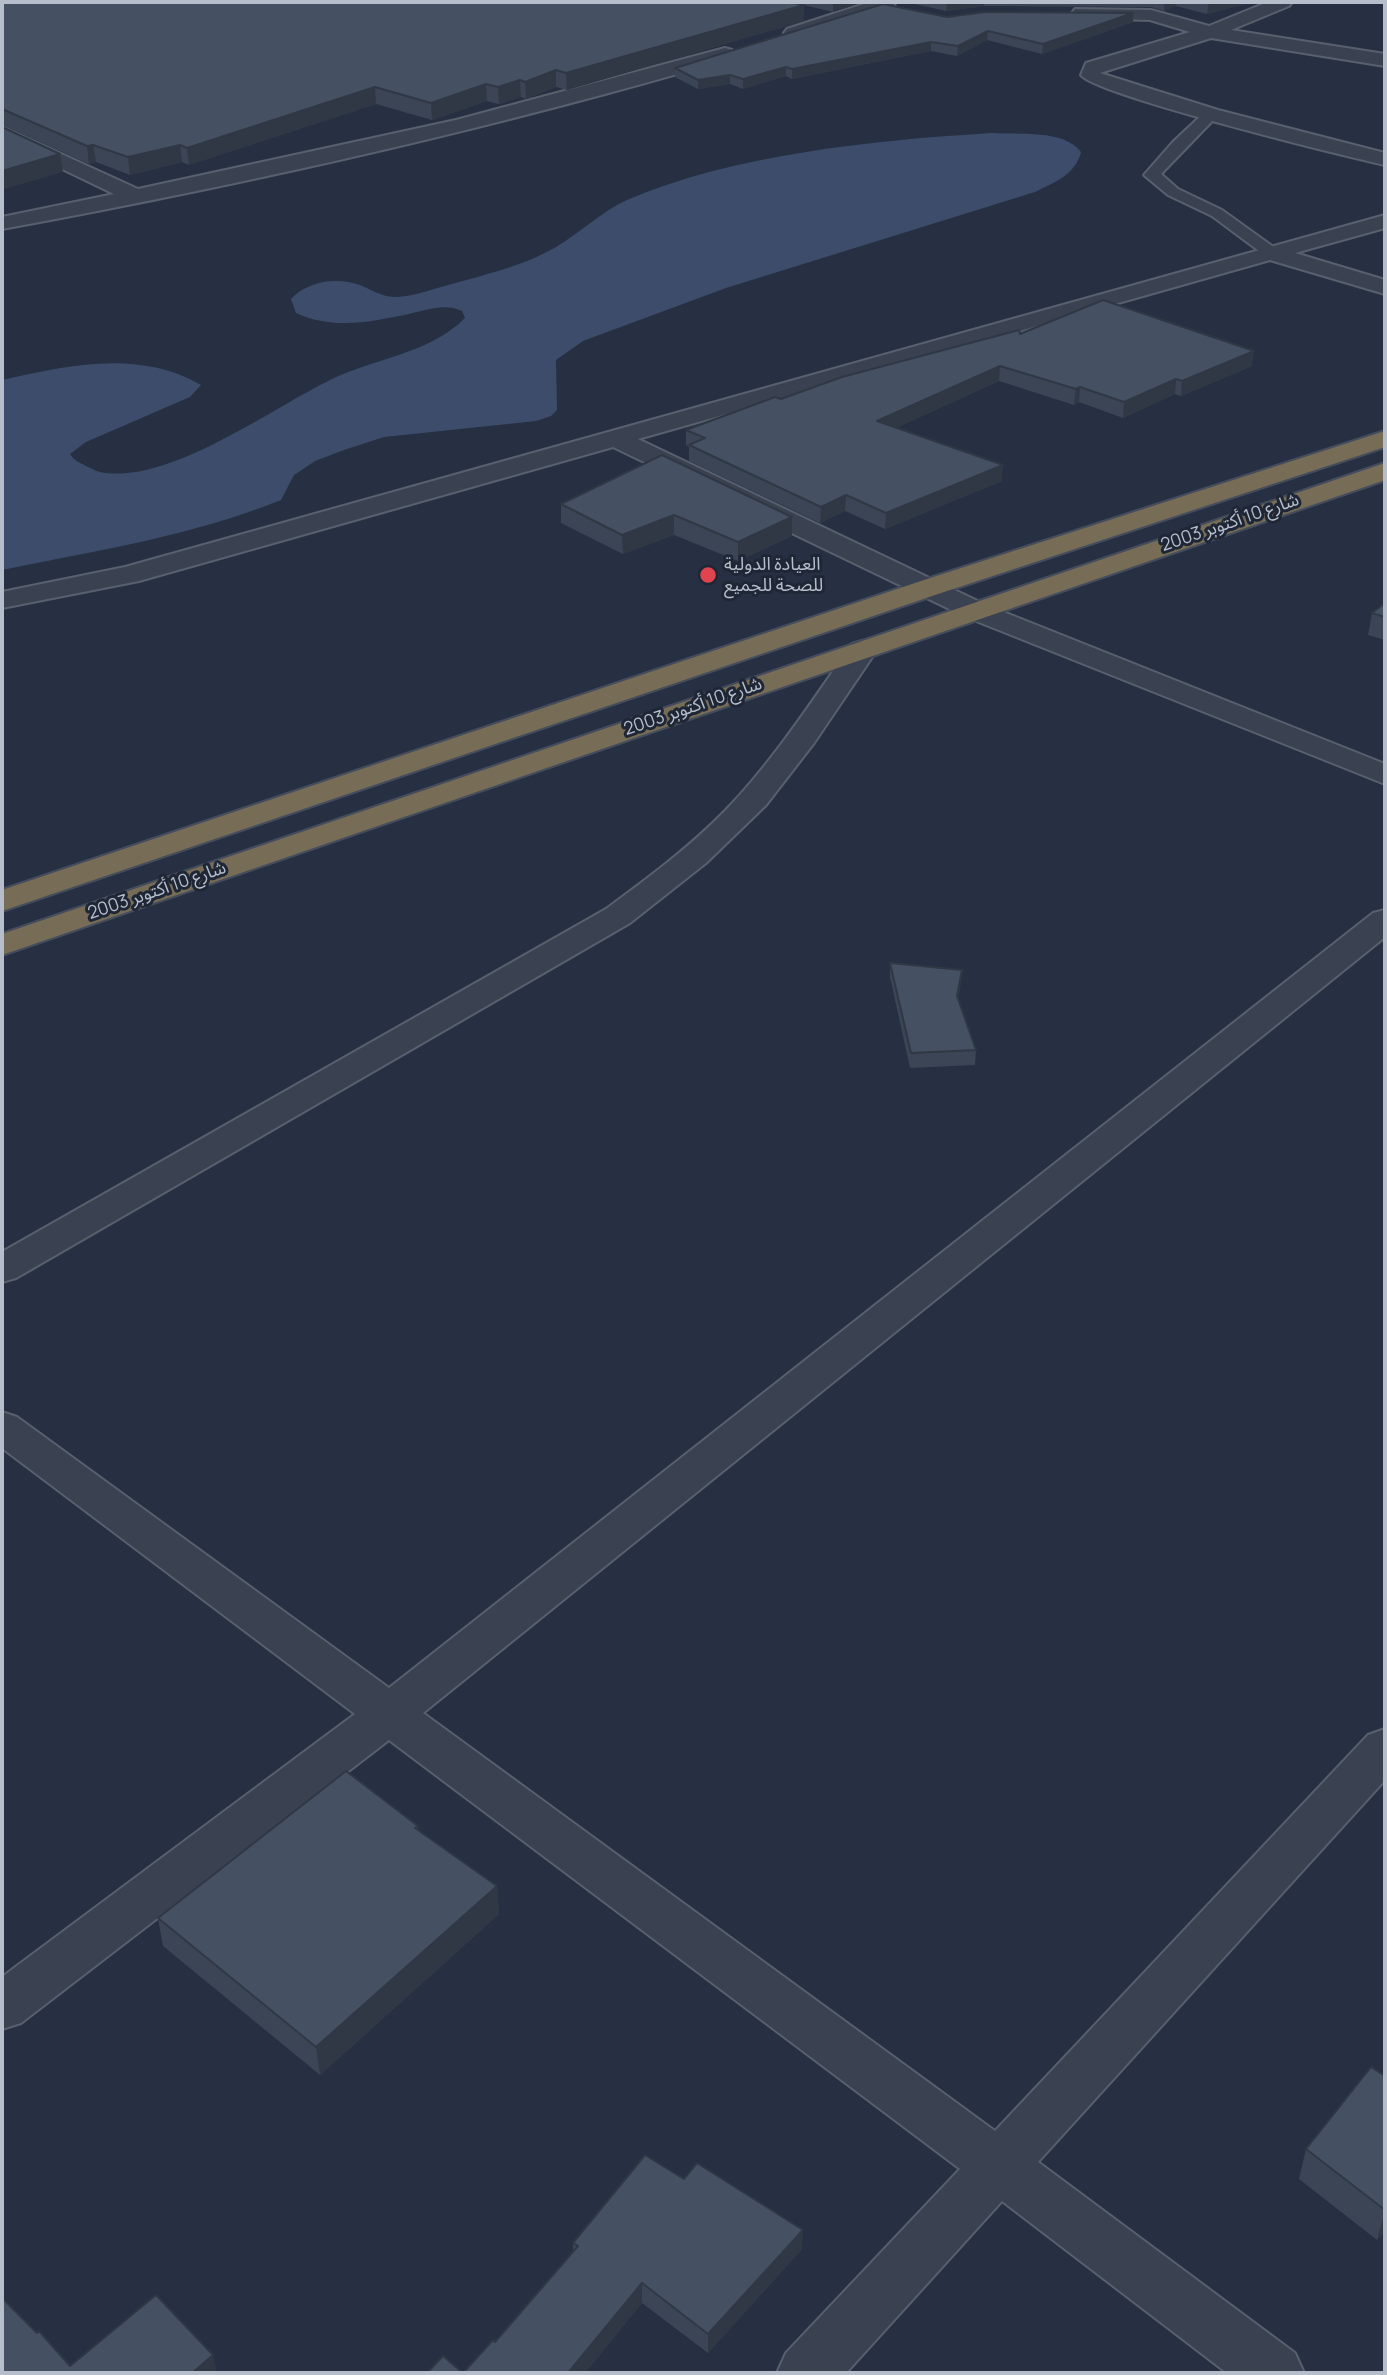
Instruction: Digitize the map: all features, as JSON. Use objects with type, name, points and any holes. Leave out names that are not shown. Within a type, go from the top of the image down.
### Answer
[{"type":"highway","name":"شارع 10 أكتوبر 2003","points":[[2,901],[931,587],[1385,439]]},
{"type":"highway","name":"شارع 10 أكتوبر 2003","points":[[2,945],[1385,471]]},
{"type":"street","points":[[1283,2],[1210,32],[1093,67],[1090,75],[1104,82],[1211,114],[1385,159]]},
{"type":"street","points":[[774,39],[884,3],[905,9]]},
{"type":"street","points":[[794,11],[832,20]]},
{"type":"street","points":[[1065,13],[1151,15],[1210,32],[1385,60]]},
{"type":"street","points":[[2,223],[359,149],[643,79],[748,47]]},
{"type":"street","points":[[2,133],[136,196]]},
{"type":"street","points":[[2,600],[129,575],[1385,221]]},
{"type":"street","points":[[1273,254],[1385,287]]},
{"type":"street","points":[[615,438],[931,587],[976,611],[1385,775]]},
{"type":"street","points":[[2,1269],[618,916],[676,872],[737,817],[786,760],[862,650]]},
{"type":"street","points":[[2,2007],[390,1713],[1385,920]]},
{"type":"street","points":[[2,1427],[998,2165],[1274,2373]]},
{"type":"street","points":[[807,2373],[1385,1748]]},
{"type":"lane","points":[[1211,114],[1178,145],[1152,175],[1173,192],[1217,213],[1273,254]]},
{"type":"water","points":[[992,133],[1052,136],[1064,140],[1081,152],[1069,172],[1035,192],[726,288],[583,341],[556,360],[557,410],[551,416],[536,421],[384,437],[315,461],[294,475],[281,500],[247,513],[178,533],[2,570],[2,380],[52,369],[103,363],[153,367],[178,374],[201,385],[190,397],[86,442],[70,454],[79,462],[103,473],[132,472],[161,466],[221,440],[347,372],[435,340],[465,318],[462,311],[443,307],[366,322],[324,321],[296,313],[291,299],[306,288],[323,282],[341,281],[389,296],[412,295],[529,260],[556,247],[608,210],[627,200],[713,171],[759,160],[854,145]]},
{"type":"building","points":[[2,2],[789,2],[804,5],[566,73],[556,70],[525,82],[520,80],[498,87],[486,84],[431,103],[375,87],[187,148],[180,145],[128,157],[93,145],[87,146],[2,109]]},
{"type":"building","points":[[883,4],[947,17],[985,12],[1133,13],[1043,44],[988,31],[958,46],[931,42],[792,69],[786,67],[743,79],[730,75],[698,80],[675,68]]},
{"type":"building","points":[[2,127],[60,154],[2,171]]},
{"type":"building","points":[[1103,300],[1254,351],[1182,381],[1176,379],[1124,402],[1080,387],[1076,389],[1000,366],[877,421],[1003,465],[886,513],[846,495],[821,507],[689,445],[705,438],[686,430],[775,397],[781,399],[842,377],[1019,330],[1020,334]]},
{"type":"building","points":[[662,455],[792,517],[738,542],[674,515],[622,535],[561,504]]},
{"type":"building","points":[[1385,603],[1385,617],[1372,613]]},
{"type":"building","points":[[890,963],[962,970],[957,996],[976,1050],[911,1053]]},
{"type":"building","points":[[346,1771],[418,1826],[415,1828],[497,1886],[316,2047],[158,1918]]},
{"type":"building","points":[[1371,2067],[1385,2076],[1385,2210],[1306,2149]]},
{"type":"building","points":[[645,2155],[684,2179],[697,2163],[803,2230],[708,2334],[642,2283],[568,2373],[463,2373],[493,2340],[495,2342],[578,2246],[573,2243]]},
{"type":"building","points":[[156,2295],[213,2355],[192,2373],[2,2373],[2,2298],[37,2333],[39,2331],[70,2366]]},
{"type":"building","points":[[443,2356],[463,2373],[427,2373]]},
{"type":"place","name":"العيادة الدولية للصحة للجميع","points":[[708,575]]}]
